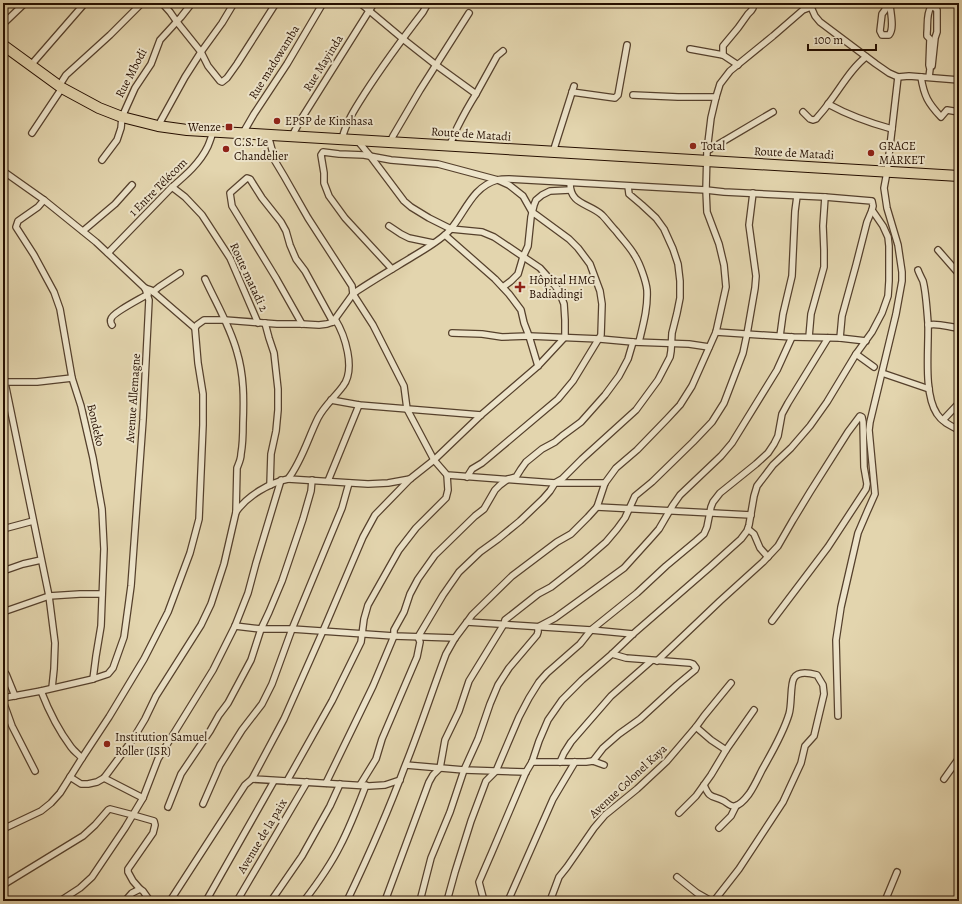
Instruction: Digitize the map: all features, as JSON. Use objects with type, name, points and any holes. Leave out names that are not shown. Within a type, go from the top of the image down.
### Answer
[{"type":"highway","name":"Route de Matadi","points":[[3,46],[61,87],[99,108],[122,117],[158,126],[187,130],[553,152],[707,156],[887,172],[959,176]]},
{"type":"street","points":[[3,24],[25,3]]},
{"type":"street","points":[[31,65],[85,3]]},
{"type":"street","points":[[32,133],[61,87],[66,75],[110,35],[142,3]]},
{"type":"street","points":[[162,3],[201,52],[208,66],[222,82],[227,78],[237,64],[276,3]]},
{"type":"street","name":"Rue Mbodi","points":[[102,160],[117,140],[121,128],[122,117],[135,88],[151,64],[160,40],[192,3]]},
{"type":"street","points":[[158,126],[185,77],[234,3]]},
{"type":"street","name":"Rue madowamba","points":[[244,133],[254,114],[287,64],[323,3]]},
{"type":"street","points":[[360,3],[436,65],[476,94]]},
{"type":"street","name":"Rue Mayinda","points":[[292,136],[374,3]]},
{"type":"street","points":[[342,139],[344,129],[352,113],[428,3]]},
{"type":"street","points":[[723,55],[723,46],[751,11],[753,8],[752,3]]},
{"type":"street","points":[[886,3],[888,10],[890,3]]},
{"type":"street","points":[[347,901],[369,854],[400,780],[446,654],[455,638],[482,604],[512,576],[570,534],[588,517],[597,506],[605,484],[616,468],[637,450],[680,405],[692,386],[716,332],[726,287],[724,265],[719,244],[707,212],[706,190],[707,156],[711,118],[720,84],[725,77],[730,71],[803,10],[813,5],[816,16],[820,22],[889,73],[898,77],[909,76],[959,80]]},
{"type":"street","points":[[929,77],[930,69],[928,64],[932,41],[937,32],[937,10],[934,5],[929,9],[928,13],[927,36],[932,41]]},
{"type":"street","points":[[390,142],[420,90],[469,13]]},
{"type":"street","points":[[553,152],[573,89],[615,98],[618,95],[627,45]]},
{"type":"street","points":[[690,49],[723,55],[738,65]]},
{"type":"street","points":[[449,145],[453,140],[460,122],[497,56],[503,51]]},
{"type":"street","points":[[802,112],[810,119],[816,119],[844,81],[861,60],[866,57]]},
{"type":"street","points":[[838,716],[836,640],[841,607],[858,533],[875,494],[869,430],[870,422],[896,314],[902,281],[899,252],[887,208],[884,188],[898,77]]},
{"type":"street","points":[[921,77],[927,99],[941,117],[947,110],[959,112]]},
{"type":"street","points":[[633,95],[678,97],[716,96]]},
{"type":"street","points":[[828,104],[867,121],[892,129]]},
{"type":"street","points":[[707,156],[774,112]]},
{"type":"street","name":"1 Entre Télécom","points":[[108,253],[172,187],[197,164],[209,145],[213,131]]},
{"type":"street","points":[[268,135],[275,161],[308,218],[352,286],[353,294],[373,325],[404,386],[407,409],[434,460],[447,475],[448,490],[446,498],[416,528],[400,550],[368,604],[364,619],[361,642],[332,701],[287,781]]},
{"type":"street","points":[[170,901],[245,785],[252,780],[284,719],[363,537],[376,516],[410,480],[434,460],[481,415],[538,366],[565,337],[564,304],[559,292],[548,276],[540,268],[488,234],[451,229],[411,207],[404,201],[371,156],[357,140]]},
{"type":"street","points":[[392,269],[345,218],[329,196],[324,183],[321,155],[323,152],[438,164],[498,180],[509,185],[523,196],[532,212],[569,239],[578,248],[590,264],[600,291],[602,304],[602,326],[600,339],[572,381],[558,399],[482,463],[472,469],[467,477]]},
{"type":"street","name":"Avenue Allemagne","points":[[3,171],[44,200],[83,231],[151,293],[131,586],[124,637],[113,668],[108,674],[93,679],[3,699]]},
{"type":"street","points":[[288,479],[299,462],[319,416],[344,384],[348,373],[349,362],[340,327],[334,320],[305,271],[296,259],[286,231],[281,222],[262,198],[250,179],[247,178],[230,193],[232,206],[302,324]]},
{"type":"street","points":[[3,829],[41,811],[60,793],[144,659],[168,612],[192,546],[199,519],[203,394],[198,363],[196,328],[197,325],[204,320],[226,320],[277,324],[327,324],[334,320],[353,294],[445,235],[451,229],[470,200],[486,185],[498,180],[509,179],[872,201],[872,210],[866,222],[842,316],[840,338]]},
{"type":"street","points":[[326,783],[374,686],[394,636],[394,630],[404,612],[410,594],[418,578],[435,555],[484,509],[500,485],[508,479],[516,477],[526,462],[581,422],[605,395],[619,376],[636,342],[646,309],[647,290],[644,277],[635,256],[627,244],[600,213],[572,196],[570,183]]},
{"type":"street","points":[[83,231],[115,204],[132,184]]},
{"type":"street","points":[[304,901],[316,886],[340,846],[363,785],[376,759],[382,739],[419,649],[420,642],[418,637],[443,595],[459,572],[480,552],[520,521],[543,499],[555,483],[562,479],[636,410],[658,380],[670,357],[672,333],[680,298],[678,264],[664,229],[656,218],[629,194],[628,186]]},
{"type":"street","name":"Route matadi 2","points":[[172,187],[185,197],[219,240],[230,258],[258,322]]},
{"type":"street","points":[[503,287],[518,274],[528,246],[532,212],[536,200],[550,191],[570,190]]},
{"type":"street","points":[[385,901],[429,782],[433,774],[440,768],[445,740],[459,711],[469,681],[505,620],[583,562],[606,542],[625,518],[635,496],[652,482],[712,422],[724,403],[743,354],[756,276],[749,226],[753,193]]},
{"type":"street","points":[[780,336],[783,314],[792,276],[797,196]]},
{"type":"street","points":[[808,337],[811,314],[824,267],[823,226],[825,197]]},
{"type":"street","name":"Bondeko","points":[[44,200],[38,207],[18,221],[16,227],[54,292],[60,309],[72,378],[83,414],[102,509],[104,549],[101,626],[93,679]]},
{"type":"street","points":[[485,900],[479,882],[526,772],[532,762],[548,720],[562,700],[582,680],[741,539],[748,529],[757,486],[773,465],[810,426],[827,402],[856,354],[872,332],[882,313],[888,296],[890,281],[888,237],[883,226],[872,210]]},
{"type":"street","points":[[389,226],[409,238],[433,243]]},
{"type":"street","points":[[445,235],[510,294],[521,310],[538,366]]},
{"type":"street","points":[[938,250],[959,274]]},
{"type":"street","points":[[918,270],[923,282],[928,325],[927,341],[929,389],[933,408],[938,416],[946,423],[959,430]]},
{"type":"street","points":[[112,325],[112,317],[180,273]]},
{"type":"street","points":[[70,777],[81,784],[97,782],[104,778],[133,739],[156,696],[201,625],[211,604],[224,564],[236,512],[237,468],[242,454],[243,393],[240,362],[234,340],[226,320],[205,279]]},
{"type":"street","points":[[151,293],[196,328]]},
{"type":"street","points":[[265,323],[274,353],[278,389],[278,410],[271,454],[270,485]]},
{"type":"street","points":[[928,325],[942,324],[945,326],[959,328]]},
{"type":"street","points":[[716,332],[866,340]]},
{"type":"street","points":[[452,333],[482,334],[502,337],[565,337],[689,344],[709,347]]},
{"type":"street","points":[[538,627],[555,618],[624,568],[640,552],[659,529],[680,495],[721,456],[732,443],[777,370],[792,337]]},
{"type":"street","points":[[447,901],[471,821],[486,781],[496,771],[519,717],[539,682],[580,644],[591,630],[637,593],[704,534],[713,502],[720,494],[768,453],[774,444],[778,436],[782,414],[828,338]]},
{"type":"street","points":[[856,354],[874,367]]},
{"type":"street","points":[[3,373],[49,596],[55,643],[52,688]]},
{"type":"street","points":[[882,373],[929,389]]},
{"type":"street","points":[[5,382],[36,382],[72,378]]},
{"type":"street","points":[[331,400],[359,405],[481,415]]},
{"type":"street","points":[[943,420],[959,403]]},
{"type":"street","points":[[328,481],[359,405]]},
{"type":"street","points":[[560,762],[571,742],[611,696],[654,661],[768,557],[778,546],[803,503],[848,432],[860,416],[862,417],[863,422],[864,467],[867,484],[866,489],[828,547],[772,620]]},
{"type":"street","points":[[447,475],[555,483],[605,484]]},
{"type":"street","points":[[236,512],[248,498],[281,480],[288,479],[388,484],[410,480]]},
{"type":"street","points":[[60,901],[80,888],[92,877],[125,828],[143,798],[158,759],[213,670],[235,626],[248,593],[281,480]]},
{"type":"street","points":[[168,807],[181,774],[228,703],[251,660],[261,629],[270,612],[282,581],[309,501],[312,480]]},
{"type":"street","points":[[204,804],[220,765],[242,730],[262,704],[272,684],[292,629],[342,508],[349,483]]},
{"type":"street","points":[[597,506],[751,514]]},
{"type":"street","points":[[3,529],[33,521]]},
{"type":"street","points":[[748,529],[754,534],[760,548],[768,557]]},
{"type":"street","points":[[3,571],[41,560]]},
{"type":"street","points":[[3,612],[49,596],[102,594]]},
{"type":"street","points":[[467,622],[633,634]]},
{"type":"street","points":[[235,626],[261,629],[292,629],[394,636],[455,638]]},
{"type":"street","points":[[421,901],[432,858],[464,770],[478,739],[498,685],[509,668],[536,635],[538,632],[538,627]]},
{"type":"street","points":[[593,761],[603,748],[640,719],[696,668],[693,664],[626,658],[612,654]]},
{"type":"street","points":[[678,877],[697,893],[712,901],[739,869],[783,802],[801,763],[805,746],[814,736],[824,694],[817,674],[808,673],[796,675],[792,680],[790,713],[778,742],[749,794],[736,806],[731,816],[719,828]]},
{"type":"street","points":[[6,674],[15,696]]},
{"type":"street","name":"Avenue Colonel Kaya","points":[[550,901],[559,877],[594,828],[605,815],[637,789],[667,761],[731,683]]},
{"type":"street","points":[[41,691],[46,704],[65,738],[82,758]]},
{"type":"street","points":[[3,699],[12,726],[35,771]]},
{"type":"street","points":[[679,813],[696,796],[754,710]]},
{"type":"street","points":[[696,727],[726,750]]},
{"type":"street","points":[[944,779],[959,758]]},
{"type":"street","points":[[532,762],[593,761],[604,765]]},
{"type":"street","points":[[508,901],[553,799],[574,762]]},
{"type":"street","points":[[406,765],[464,770],[526,772]]},
{"type":"street","points":[[104,778],[143,798]]},
{"type":"street","points":[[252,780],[363,785],[385,785],[400,780]]},
{"type":"street","points":[[206,901],[274,781]]},
{"type":"street","name":"Avenue de la paix","points":[[236,901],[307,782]]},
{"type":"street","points":[[271,901],[302,856],[330,806],[340,784]]},
{"type":"street","points":[[704,785],[707,793],[713,798],[722,800],[732,806],[736,806]]},
{"type":"street","points":[[3,885],[83,836],[110,809],[154,821],[155,825],[153,833],[128,869],[133,881],[150,901]]},
{"type":"street","points":[[885,901],[897,872]]},
{"type":"street","points":[[125,901],[132,893],[140,889]]},
{"type":"place","name":"EPSP de Kinshasa","points":[[277,121]]},
{"type":"place","name":"Wenze","points":[[229,127]]},
{"type":"place","name":"Total","points":[[693,146]]},
{"type":"place","name":"C.S. Le Chandelier","points":[[226,149]]},
{"type":"place","name":"GRACE MARKET","points":[[871,153]]},
{"type":"place","name":"Hôpital HMG Badiadingi","points":[[520,287]]},
{"type":"place","name":"Institution Samuel Roller (ISR)","points":[[107,744]]}]
